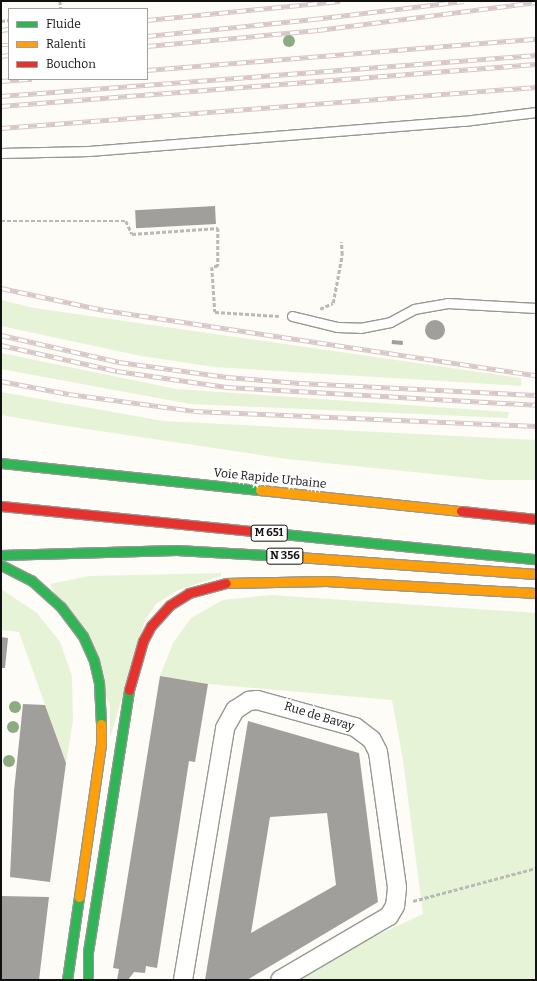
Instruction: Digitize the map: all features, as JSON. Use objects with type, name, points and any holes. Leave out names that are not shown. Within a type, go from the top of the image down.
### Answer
[{"type":"highway","name":"Voie Rapide Urbaine","points":[[1,462],[536,519]]},
{"type":"highway","name":"M 651","points":[[1,506],[536,559]]},
{"type":"highway","name":"N 356","points":[[1,555],[176,550],[320,558],[536,574]]},
{"type":"highway","points":[[1,558],[34,555]]},
{"type":"highway","points":[[1,565],[31,580],[62,607],[83,636],[91,654],[102,701],[101,744],[67,980]]},
{"type":"highway","points":[[88,980],[88,952],[130,681],[143,641],[151,626],[170,605],[189,593],[205,588],[227,583],[268,581],[334,581],[536,592]]},
{"type":"street","name":"Rue de Bavay","points":[[183,980],[222,739],[229,718],[238,707],[249,701],[266,702],[355,727],[372,740],[378,752],[396,875],[398,895],[395,906]]},
{"type":"street","points":[[280,980],[384,919],[395,906]]},
{"type":"lane","points":[[1,153],[89,151],[464,121],[536,112]]},
{"type":"lane","points":[[292,316],[337,327],[360,328],[390,322],[414,309],[447,303],[536,308]]},
{"type":"path","points":[[1,221],[126,221],[132,234],[218,228],[218,266],[212,267],[215,312],[292,316],[330,306],[333,303],[342,255],[341,242]]},
{"type":"path","points":[[395,906],[536,868]]},
{"type":"green space","points":[[1,300],[34,308],[521,378],[521,386],[214,367],[141,356],[1,326]]},
{"type":"green space","points":[[1,353],[176,389],[509,412],[508,418],[190,404],[1,369]]},
{"type":"green space","points":[[1,392],[163,421],[536,440],[536,480],[491,480],[287,459],[53,424],[1,415]]},
{"type":"green space","points":[[221,573],[221,576],[178,590],[156,604],[145,620],[110,738],[110,705],[50,584],[89,576]]},
{"type":"green space","points":[[1,589],[37,613],[60,642],[72,676],[73,721],[66,763],[19,632],[1,630]]},
{"type":"green space","points":[[271,595],[536,613],[536,980],[300,980],[365,941],[423,914],[403,760],[392,700],[208,684],[160,676],[173,643],[191,618],[223,600]]},
{"type":"building","points":[[215,206],[216,224],[136,228],[135,210]]},
{"type":"building","points":[[435,320],[442,323],[445,330],[442,337],[435,340],[428,337],[425,330],[428,323]]},
{"type":"building","points":[[392,340],[403,341],[403,345],[392,344]]},
{"type":"building","points":[[1,637],[8,638],[5,668],[1,668]]},
{"type":"building","points":[[160,676],[208,684],[195,762],[189,761],[157,968],[146,966],[145,973],[134,972],[128,980],[117,980],[119,969],[113,968]]},
{"type":"building","points":[[23,704],[45,705],[66,763],[50,882],[10,877],[14,791]]},
{"type":"building","points":[[248,721],[359,753],[378,902],[247,980],[205,980]],"holes":[[[327,813],[336,885],[251,933],[270,817]]]},
{"type":"building","points":[[1,896],[49,897],[39,980],[1,980]]},
{"type":"railway","points":[[148,20],[340,1]]},
{"type":"railway","points":[[148,36],[314,19],[464,1]]},
{"type":"railway","points":[[148,46],[318,30],[536,2]]},
{"type":"railway","points":[[1,30],[8,29]]},
{"type":"railway","points":[[148,70],[536,39]]},
{"type":"railway","points":[[1,45],[8,45]]},
{"type":"railway","points":[[1,56],[8,55]]},
{"type":"railway","points":[[1,96],[536,55]]},
{"type":"railway","points":[[1,106],[536,64]]},
{"type":"railway","points":[[1,81],[16,80]]},
{"type":"railway","points":[[1,128],[536,87]]},
{"type":"railway","points":[[1,288],[104,310],[536,375]]},
{"type":"railway","points":[[1,335],[119,362],[227,377],[300,383],[536,395]]},
{"type":"railway","points":[[1,345],[117,371],[227,387],[536,405]]},
{"type":"railway","points":[[1,381],[69,394],[194,411],[536,426]]},
{"type":"traffic: fast","points":[[1,463],[260,490]]},
{"type":"traffic: fast","points":[[253,531],[536,559]]},
{"type":"traffic: fast","points":[[1,555],[176,550],[284,556]]},
{"type":"traffic: fast","points":[[1,565],[31,580],[61,607],[83,636],[94,661],[99,683],[101,724]]},
{"type":"traffic: fast","points":[[88,980],[88,952],[129,690]]},
{"type":"traffic: fast","points":[[67,980],[79,897]]},
{"type":"traffic: slow","points":[[260,490],[461,511]]},
{"type":"traffic: slow","points":[[284,556],[536,574]]},
{"type":"traffic: slow","points":[[226,583],[326,581],[536,593]]},
{"type":"traffic: slow","points":[[79,897],[101,744],[101,724]]},
{"type":"traffic: jam","points":[[1,506],[253,531]]},
{"type":"traffic: jam","points":[[461,511],[536,519]]},
{"type":"traffic: jam","points":[[129,690],[143,641],[151,626],[170,605],[189,593],[226,583]]}]
